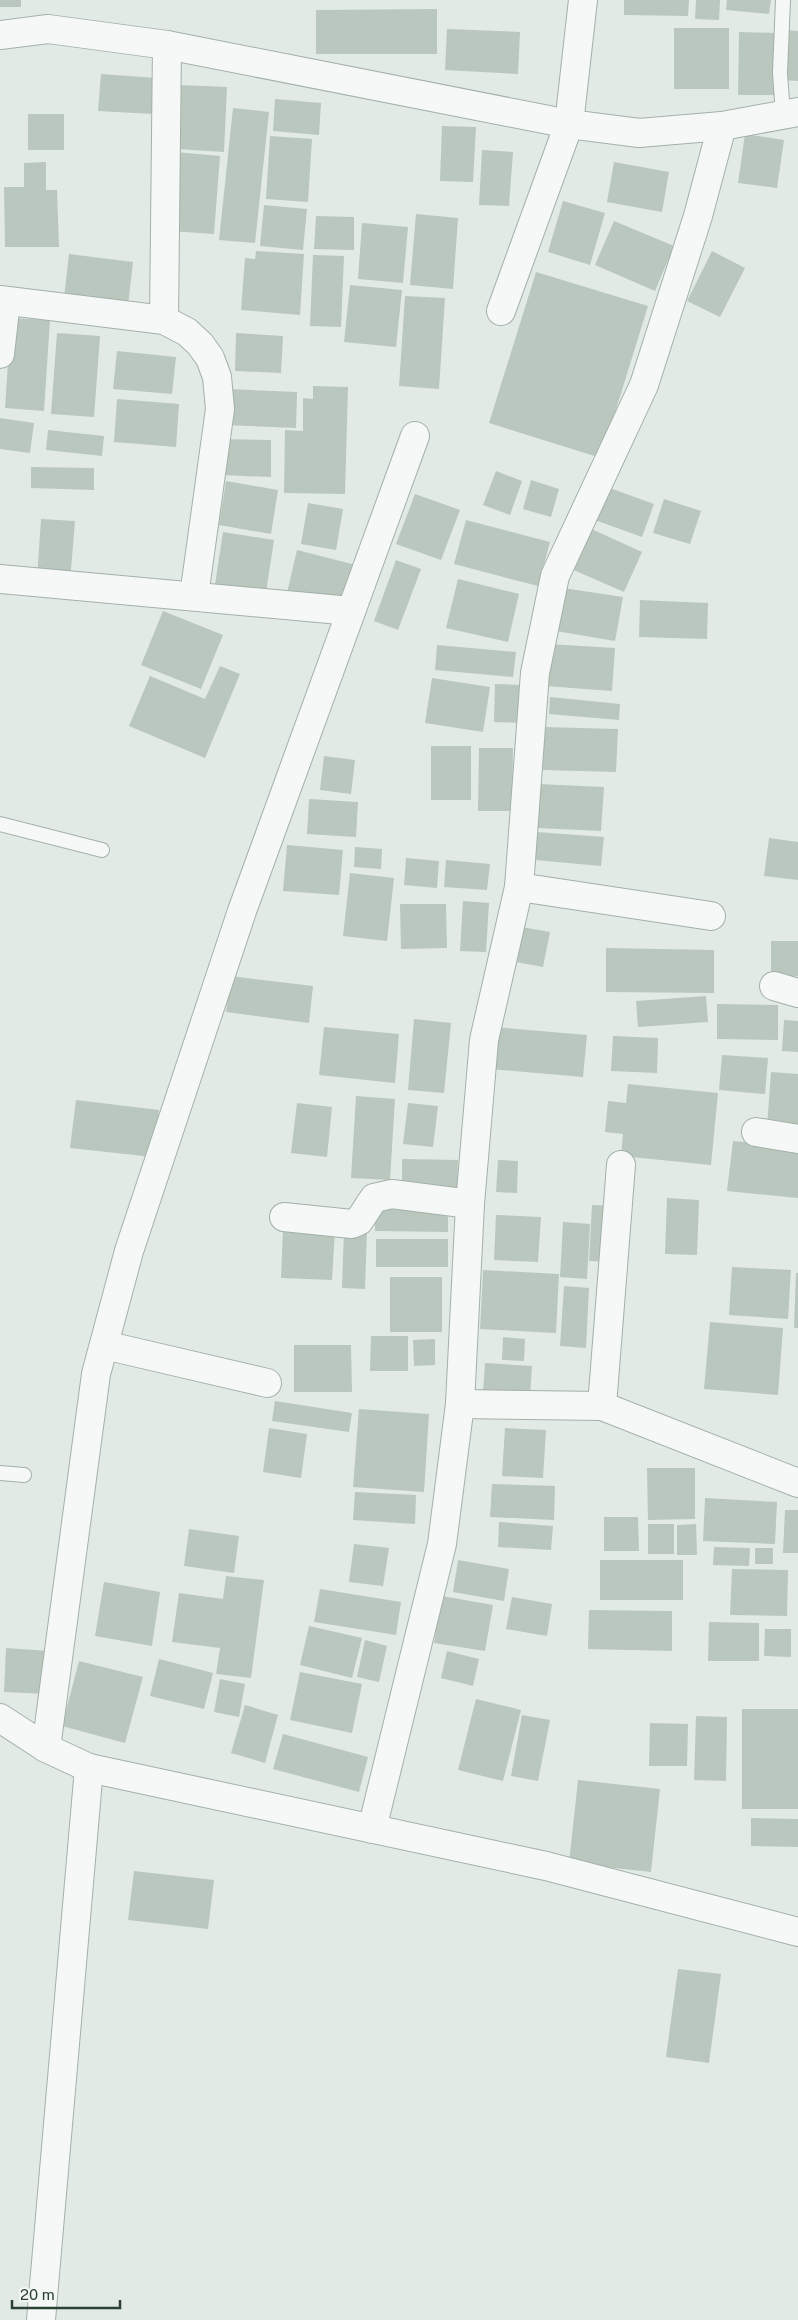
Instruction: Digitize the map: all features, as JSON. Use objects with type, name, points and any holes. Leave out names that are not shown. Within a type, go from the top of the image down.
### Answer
[{"type":"street","points":[[501,311],[569,124],[583,0]]},
{"type":"street","points":[[0,35],[48,29],[167,45],[569,124],[639,133],[722,126],[791,113]]},
{"type":"street","points":[[164,320],[167,45]]},
{"type":"street","points":[[372,1829],[442,1544],[460,1404],[470,1204],[484,1040],[520,887],[535,673],[555,576],[644,385],[698,216],[722,126]]},
{"type":"street","points":[[0,354],[3,300],[164,320],[187,332],[200,344],[210,358],[217,377],[220,409],[194,596]]},
{"type":"street","points":[[46,1748],[96,1374],[129,1251],[242,911],[415,436]]},
{"type":"street","points":[[0,579],[351,611]]},
{"type":"street","points":[[520,887],[711,916]]},
{"type":"street","points":[[756,1132],[798,1139]]},
{"type":"street","points":[[602,1406],[621,1165]]},
{"type":"street","points":[[284,1217],[352,1224],[359,1221],[374,1198],[392,1194],[470,1204]]},
{"type":"street","points":[[104,1345],[267,1383]]},
{"type":"street","points":[[460,1404],[602,1406],[798,1483]]},
{"type":"street","points":[[0,1718],[46,1748],[89,1768],[546,1866],[798,1932]]},
{"type":"street","points":[[41,2320],[89,1768]]},
{"type":"lane","points":[[783,0],[780,73],[791,113]]},
{"type":"lane","points":[[0,824],[102,850]]},
{"type":"lane","points":[[0,1473],[24,1475]]},
{"type":"building","points":[[0,0],[21,0],[21,7],[0,7]]},
{"type":"building","points":[[624,0],[689,0],[688,16],[624,15]]},
{"type":"building","points":[[696,0],[720,0],[719,20],[695,19]]},
{"type":"building","points":[[727,0],[771,0],[769,14],[726,10]]},
{"type":"building","points":[[437,9],[437,54],[316,54],[316,10]]},
{"type":"building","points":[[674,28],[729,28],[729,89],[674,89]]},
{"type":"building","points":[[447,29],[520,32],[518,74],[445,70]]},
{"type":"building","points":[[785,30],[798,31],[798,81],[783,80]]},
{"type":"building","points":[[739,32],[778,33],[777,95],[738,95]]},
{"type":"building","points":[[101,74],[156,78],[154,114],[98,111]]},
{"type":"building","points":[[179,85],[227,87],[224,152],[176,149]]},
{"type":"building","points":[[275,99],[321,103],[319,135],[273,131]]},
{"type":"building","points":[[233,108],[269,112],[255,243],[219,240]]},
{"type":"building","points":[[28,114],[64,114],[64,150],[28,150]]},
{"type":"building","points":[[442,126],[476,127],[473,182],[440,181]]},
{"type":"building","points":[[745,134],[784,140],[777,188],[738,183]]},
{"type":"building","points":[[270,136],[312,139],[308,202],[266,199]]},
{"type":"building","points":[[482,150],[513,152],[509,206],[479,205]]},
{"type":"building","points":[[176,152],[220,156],[214,234],[170,231]]},
{"type":"building","points":[[46,162],[46,190],[57,190],[59,247],[5,247],[4,187],[24,187],[24,163]]},
{"type":"building","points":[[614,162],[669,172],[662,212],[607,202]]},
{"type":"building","points":[[563,201],[605,213],[590,265],[548,252]]},
{"type":"building","points":[[264,205],[307,209],[303,250],[260,246]]},
{"type":"building","points":[[416,214],[458,218],[453,289],[410,285]]},
{"type":"building","points":[[316,216],[354,217],[354,250],[314,249]]},
{"type":"building","points":[[614,221],[674,246],[655,291],[595,265]]},
{"type":"building","points":[[362,223],[408,227],[403,283],[358,279]]},
{"type":"building","points":[[256,251],[304,254],[300,315],[241,310],[245,258],[255,259]]},
{"type":"building","points":[[712,251],[745,268],[720,317],[687,301]]},
{"type":"building","points":[[69,254],[133,262],[128,305],[64,298]]},
{"type":"building","points":[[313,255],[344,256],[341,327],[310,326]]},
{"type":"building","points":[[536,272],[648,306],[601,458],[489,423]]},
{"type":"building","points":[[350,285],[402,290],[396,347],[344,342]]},
{"type":"building","points":[[405,296],[445,298],[439,389],[399,386]]},
{"type":"building","points":[[11,318],[50,320],[44,411],[5,408]]},
{"type":"building","points":[[57,333],[100,336],[94,417],[51,414]]},
{"type":"building","points":[[236,333],[283,336],[281,373],[235,371]]},
{"type":"building","points":[[117,351],[176,357],[172,394],[113,389]]},
{"type":"building","points":[[313,386],[348,387],[345,494],[284,493],[285,430],[303,431],[303,398],[313,399]]},
{"type":"building","points":[[227,389],[297,392],[296,428],[226,425]]},
{"type":"building","points":[[117,399],[179,404],[176,447],[114,442]]},
{"type":"building","points":[[0,418],[34,423],[30,453],[0,449]]},
{"type":"building","points":[[48,430],[104,436],[102,456],[46,450]]},
{"type":"building","points":[[222,439],[271,440],[271,477],[221,475]]},
{"type":"building","points":[[31,467],[94,468],[94,490],[31,488]]},
{"type":"building","points":[[496,471],[522,481],[510,515],[483,505]]},
{"type":"building","points":[[531,480],[559,489],[551,517],[523,509]]},
{"type":"building","points":[[226,481],[278,490],[271,534],[219,525]]},
{"type":"building","points":[[607,487],[654,504],[642,537],[595,520]]},
{"type":"building","points":[[415,494],[460,510],[441,560],[396,544]]},
{"type":"building","points":[[664,499],[701,511],[690,544],[653,533]]},
{"type":"building","points":[[308,503],[343,509],[336,550],[301,544]]},
{"type":"building","points":[[41,519],[75,521],[70,581],[37,578]]},
{"type":"building","points":[[466,520],[550,542],[538,586],[454,564]]},
{"type":"building","points":[[587,527],[642,552],[624,592],[569,568]]},
{"type":"building","points":[[223,532],[274,540],[265,599],[214,591]]},
{"type":"building","points":[[297,550],[356,565],[346,607],[287,593]]},
{"type":"building","points":[[396,560],[421,569],[398,630],[374,621]]},
{"type":"building","points":[[458,579],[519,594],[508,642],[446,628]]},
{"type":"building","points":[[563,588],[623,597],[615,641],[556,631]]},
{"type":"building","points":[[640,600],[708,603],[707,639],[639,637]]},
{"type":"building","points":[[163,611],[223,635],[201,689],[141,665]]},
{"type":"building","points":[[548,644],[615,648],[612,691],[545,686]]},
{"type":"building","points":[[437,645],[516,652],[513,677],[435,670]]},
{"type":"building","points":[[220,666],[240,674],[205,758],[129,726],[150,676],[205,699]]},
{"type":"building","points":[[432,678],[490,687],[483,732],[425,723]]},
{"type":"building","points":[[495,684],[525,685],[525,723],[494,722]]},
{"type":"building","points":[[550,697],[620,704],[619,720],[549,714]]},
{"type":"building","points":[[544,727],[618,729],[616,772],[543,770]]},
{"type":"building","points":[[431,746],[471,746],[471,800],[431,800]]},
{"type":"building","points":[[479,748],[513,748],[512,811],[478,811]]},
{"type":"building","points":[[324,756],[355,760],[351,794],[320,790]]},
{"type":"building","points":[[538,784],[604,787],[601,831],[537,828]]},
{"type":"building","points":[[309,799],[358,802],[356,837],[307,834]]},
{"type":"building","points":[[537,832],[604,837],[601,866],[535,860]]},
{"type":"building","points":[[769,838],[798,842],[798,880],[764,876]]},
{"type":"building","points":[[287,845],[343,850],[339,895],[283,891]]},
{"type":"building","points":[[355,847],[382,849],[381,869],[354,867]]},
{"type":"building","points":[[406,858],[439,861],[437,888],[404,885]]},
{"type":"building","points":[[446,860],[490,864],[487,890],[444,887]]},
{"type":"building","points":[[350,873],[394,878],[387,941],[343,936]]},
{"type":"building","points":[[463,901],[489,903],[486,952],[460,951]]},
{"type":"building","points":[[400,904],[446,904],[447,948],[401,949]]},
{"type":"building","points":[[522,927],[550,932],[543,967],[516,962]]},
{"type":"building","points":[[771,941],[798,941],[798,976],[771,976]]},
{"type":"building","points":[[606,948],[714,950],[714,993],[606,992]]},
{"type":"building","points":[[230,976],[313,986],[309,1023],[226,1012]]},
{"type":"building","points":[[706,996],[708,1022],[638,1027],[636,1001]]},
{"type":"building","points":[[717,1004],[778,1005],[778,1040],[717,1039]]},
{"type":"building","points":[[414,1019],[451,1023],[444,1093],[408,1090]]},
{"type":"building","points":[[784,1020],[798,1021],[798,1052],[782,1051]]},
{"type":"building","points":[[324,1027],[399,1034],[395,1083],[319,1075]]},
{"type":"building","points":[[495,1027],[587,1035],[583,1077],[490,1069]]},
{"type":"building","points":[[613,1036],[658,1038],[657,1073],[611,1071]]},
{"type":"building","points":[[722,1055],[768,1058],[765,1094],[719,1090]]},
{"type":"building","points":[[771,1072],[798,1074],[798,1130],[767,1127]]},
{"type":"building","points":[[628,1084],[718,1093],[711,1165],[621,1156],[623,1134],[605,1132],[608,1101],[626,1103]]},
{"type":"building","points":[[356,1096],[395,1099],[390,1180],[351,1178]]},
{"type":"building","points":[[76,1100],[159,1110],[153,1157],[70,1148]]},
{"type":"building","points":[[297,1103],[332,1107],[327,1157],[291,1153]]},
{"type":"building","points":[[408,1103],[438,1106],[433,1147],[403,1144]]},
{"type":"building","points":[[733,1141],[798,1147],[798,1198],[727,1191]]},
{"type":"building","points":[[402,1159],[458,1160],[457,1189],[402,1188]]},
{"type":"building","points":[[498,1160],[518,1161],[517,1193],[496,1192]]},
{"type":"building","points":[[667,1198],[699,1200],[697,1255],[665,1254]]},
{"type":"building","points":[[592,1205],[615,1206],[612,1262],[589,1261]]},
{"type":"building","points":[[375,1206],[448,1207],[448,1232],[375,1231]]},
{"type":"building","points":[[496,1215],[541,1217],[538,1262],[494,1260]]},
{"type":"building","points":[[563,1222],[590,1224],[587,1279],[560,1277]]},
{"type":"building","points":[[283,1229],[335,1231],[332,1280],[281,1278]]},
{"type":"building","points":[[344,1231],[367,1232],[365,1289],[342,1288]]},
{"type":"building","points":[[376,1239],[448,1239],[448,1267],[376,1267]]},
{"type":"building","points":[[732,1267],[791,1270],[788,1319],[729,1315]]},
{"type":"building","points":[[483,1270],[559,1274],[556,1333],[480,1329]]},
{"type":"building","points":[[796,1273],[798,1273],[798,1328],[794,1328]]},
{"type":"building","points":[[390,1277],[442,1277],[442,1332],[390,1332]]},
{"type":"building","points":[[564,1286],[589,1288],[586,1348],[560,1346]]},
{"type":"building","points":[[710,1322],[783,1328],[778,1395],[704,1389]]},
{"type":"building","points":[[371,1336],[408,1336],[408,1371],[370,1371]]},
{"type":"building","points":[[503,1337],[525,1339],[524,1361],[502,1360]]},
{"type":"building","points":[[435,1339],[435,1365],[414,1366],[413,1340]]},
{"type":"building","points":[[294,1345],[351,1345],[352,1392],[294,1392]]},
{"type":"building","points":[[485,1363],[532,1366],[530,1395],[483,1393]]},
{"type":"building","points":[[275,1401],[352,1413],[349,1432],[272,1421]]},
{"type":"building","points":[[359,1409],[429,1414],[424,1492],[353,1487]]},
{"type":"building","points":[[269,1428],[307,1434],[301,1478],[263,1472]]},
{"type":"building","points":[[505,1428],[546,1430],[543,1478],[502,1476]]},
{"type":"building","points":[[647,1468],[695,1468],[695,1519],[648,1520]]},
{"type":"building","points":[[492,1484],[555,1486],[554,1520],[490,1517]]},
{"type":"building","points":[[355,1492],[416,1495],[415,1524],[353,1520]]},
{"type":"building","points":[[705,1498],[777,1502],[775,1544],[703,1541]]},
{"type":"building","points":[[785,1510],[798,1510],[798,1553],[783,1553]]},
{"type":"building","points":[[604,1517],[638,1517],[639,1551],[604,1551]]},
{"type":"building","points":[[499,1522],[553,1526],[551,1550],[498,1547]]},
{"type":"building","points":[[648,1524],[674,1524],[674,1554],[648,1554]]},
{"type":"building","points":[[696,1524],[697,1555],[677,1555],[677,1525]]},
{"type":"building","points":[[189,1529],[239,1536],[234,1573],[184,1566]]},
{"type":"building","points":[[354,1544],[389,1548],[383,1586],[349,1582]]},
{"type":"building","points":[[714,1547],[750,1548],[749,1566],[713,1565]]},
{"type":"building","points":[[755,1548],[773,1548],[773,1564],[755,1564]]},
{"type":"building","points":[[458,1560],[509,1569],[504,1601],[453,1592]]},
{"type":"building","points":[[600,1560],[683,1560],[683,1600],[600,1600]]},
{"type":"building","points":[[732,1569],[788,1570],[787,1616],[730,1615]]},
{"type":"building","points":[[226,1576],[264,1580],[251,1678],[216,1674],[220,1648],[172,1642],[179,1593],[223,1599]]},
{"type":"building","points":[[104,1582],[160,1592],[152,1646],[95,1636]]},
{"type":"building","points":[[320,1589],[401,1602],[396,1635],[314,1622]]},
{"type":"building","points":[[442,1596],[493,1605],[485,1651],[434,1643]]},
{"type":"building","points":[[512,1597],[552,1604],[547,1636],[506,1629]]},
{"type":"building","points":[[589,1610],[672,1611],[672,1651],[588,1649]]},
{"type":"building","points":[[709,1622],[759,1623],[759,1661],[708,1661]]},
{"type":"building","points":[[309,1626],[362,1638],[352,1678],[300,1665]]},
{"type":"building","points":[[765,1629],[791,1629],[791,1657],[764,1656]]},
{"type":"building","points":[[365,1640],[387,1646],[379,1682],[357,1677]]},
{"type":"building","points":[[6,1648],[49,1651],[47,1694],[4,1692]]},
{"type":"building","points":[[447,1651],[479,1659],[473,1686],[441,1678]]},
{"type":"building","points":[[159,1659],[213,1673],[204,1709],[150,1696]]},
{"type":"building","points":[[79,1661],[143,1677],[125,1743],[62,1726]]},
{"type":"building","points":[[300,1672],[362,1684],[352,1733],[290,1720]]},
{"type":"building","points":[[220,1679],[245,1684],[239,1717],[214,1712]]},
{"type":"building","points":[[476,1699],[521,1710],[503,1781],[458,1770]]},
{"type":"building","points":[[245,1705],[278,1715],[265,1763],[231,1753]]},
{"type":"building","points":[[742,1709],[798,1709],[798,1809],[742,1809]]},
{"type":"building","points":[[522,1715],[550,1720],[538,1781],[511,1776]]},
{"type":"building","points":[[696,1716],[727,1717],[726,1781],[694,1780]]},
{"type":"building","points":[[650,1723],[688,1724],[687,1766],[649,1766]]},
{"type":"building","points":[[283,1734],[368,1757],[359,1792],[273,1769]]},
{"type":"building","points":[[578,1780],[660,1789],[651,1872],[569,1863]]},
{"type":"building","points":[[751,1818],[798,1819],[798,1847],[751,1846]]},
{"type":"building","points":[[134,1871],[214,1880],[208,1929],[128,1920]]},
{"type":"building","points":[[678,1969],[721,1974],[709,2063],[666,2057]]}]
